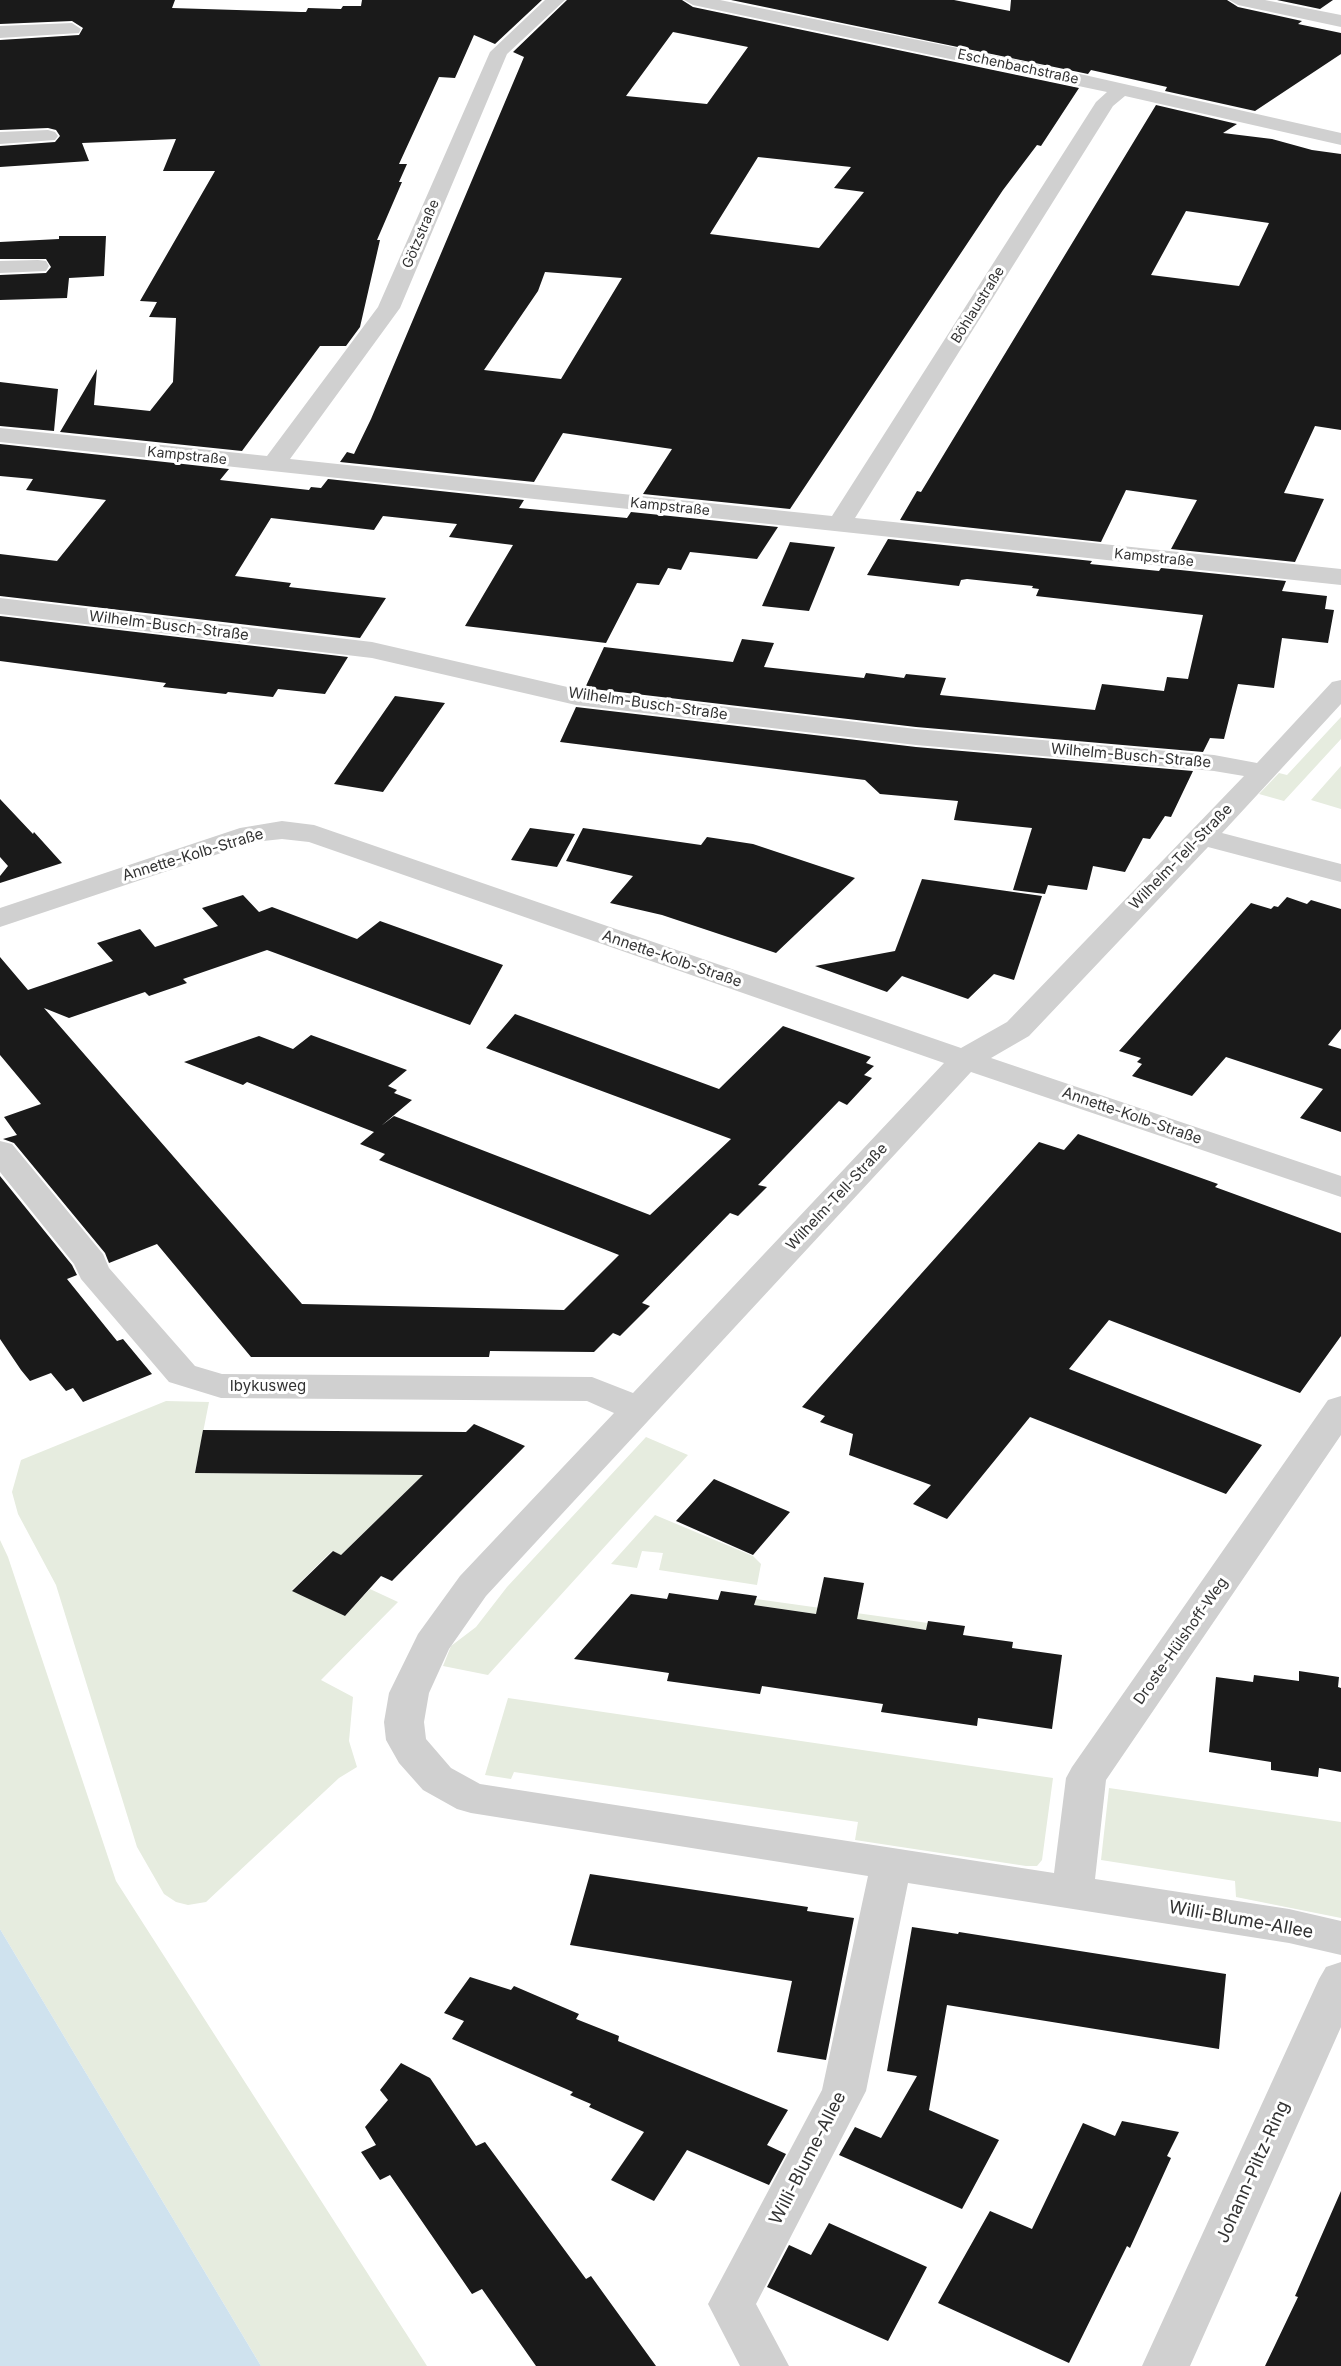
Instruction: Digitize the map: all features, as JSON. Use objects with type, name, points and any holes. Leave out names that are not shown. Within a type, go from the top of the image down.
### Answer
[{"type":"street","name":"Götzstraße","points":[[273,465],[389,308],[499,52],[556,0]]},
{"type":"street","name":"Eschenbachstraße","points":[[693,0],[1027,68],[1341,139]]},
{"type":"street","points":[[1238,0],[1341,21]]},
{"type":"street","points":[[0,32],[72,29]]},
{"type":"street","name":"Böhlaustraße","points":[[839,524],[1106,102],[1121,90]]},
{"type":"street","points":[[0,138],[48,136]]},
{"type":"street","points":[[0,267],[38,266]]},
{"type":"street","name":"Kampstraße","points":[[0,435],[1341,577]]},
{"type":"street","name":"Wilhelm-Busch-Straße","points":[[0,606],[372,650],[584,698],[916,737],[1214,763],[1239,766],[1263,773]]},
{"type":"street","name":"Wilhelm-Tell-Straße","points":[[412,1752],[406,1740],[404,1722],[410,1693],[432,1644],[473,1586],[964,1060],[1018,1029],[1200,836],[1263,773],[1341,688]]},
{"type":"street","name":"Annette-Kolb-Straße","points":[[0,918],[250,834],[282,830],[314,834],[964,1060],[1036,1082],[1341,1187]]},
{"type":"street","points":[[1200,836],[1341,873]]},
{"type":"street","name":"Ibykusweg","points":[[0,1151],[91,1262],[93,1271],[182,1374],[221,1386],[592,1389],[639,1410]]},
{"type":"street","name":"Droste-Hülshoff-Weg","points":[[1072,1893],[1086,1778],[1341,1408]]},
{"type":"street","name":"Willi-Blume-Allee","points":[[412,1752],[437,1779],[471,1798],[1289,1926],[1341,1938]]},
{"type":"street","name":"Willi-Blume-Allee","points":[[765,2366],[732,2304],[844,2091],[891,1864]]},
{"type":"street","name":"Johann-Piltz-Ring","points":[[1166,2366],[1341,1979]]},
{"type":"shaded area","points":[[1341,717],[1341,739],[1284,801],[1259,794],[1279,773],[1287,775]]},
{"type":"shaded area","points":[[1341,766],[1341,809],[1311,800]]},
{"type":"shaded area","points":[[166,1401],[209,1402],[195,1473],[423,1475],[341,1555],[332,1551],[292,1590],[345,1616],[370,1589],[398,1602],[321,1680],[353,1697],[349,1741],[357,1767],[339,1778],[206,1902],[188,1905],[176,1902],[164,1894],[137,1847],[56,1585],[18,1514],[12,1492],[21,1460]]},
{"type":"shaded area","points":[[646,1437],[688,1455],[488,1675],[443,1666],[451,1646],[476,1627],[507,1587]]},
{"type":"shaded area","points":[[655,1515],[753,1556],[761,1564],[757,1585],[659,1570],[663,1553],[642,1551],[637,1568],[611,1564]]},
{"type":"shaded area","points":[[0,1540],[8,1557],[116,1881],[427,2366],[261,2366],[0,1929]]},
{"type":"shaded area","points":[[756,1599],[928,1623],[927,1630],[754,1605]]},
{"type":"shaded area","points":[[508,1698],[1053,1778],[1042,1860],[1037,1866],[1026,1866],[855,1840],[858,1822],[514,1772],[511,1779],[485,1775]]},
{"type":"shaded area","points":[[1109,1788],[1341,1822],[1341,1918],[1236,1897],[1235,1881],[1101,1860]]},
{"type":"water","points":[[0,1929],[261,2366],[0,2366]]},
{"type":"building","points":[[0,0],[175,0],[172,8],[306,12],[308,8],[341,9],[343,6],[361,6],[362,0],[542,0],[495,44],[474,35],[455,78],[439,77],[399,164],[407,164],[399,182],[402,182],[377,240],[380,240],[360,327],[346,346],[320,346],[242,451],[60,432],[97,369],[94,405],[150,411],[173,382],[176,318],[149,317],[157,302],[140,301],[215,171],[163,171],[176,139],[82,143],[89,161],[0,167],[0,146],[55,142],[60,136],[56,130],[48,128],[0,130],[0,40],[79,35],[83,28],[72,21],[0,24]]},
{"type":"building","points":[[567,0],[682,0],[693,7],[1079,88],[1041,146],[1037,145],[1003,190],[790,509],[643,494],[672,449],[563,433],[534,482],[340,462],[347,452],[354,454],[371,419],[524,57],[513,52]],"holes":[[[673,32],[748,47],[707,104],[626,96]],[[758,157],[851,167],[834,188],[864,192],[819,248],[710,234]],[[545,272],[622,278],[561,379],[484,370],[538,291]]]},
{"type":"building","points":[[731,0],[954,0],[1010,11],[1011,0],[1227,0],[1238,7],[1302,21],[1298,24],[1341,33],[1341,54],[1255,111],[1165,91],[1167,87],[1091,70],[1088,74]]},
{"type":"building","points":[[1277,0],[1333,0],[1320,9]]},
{"type":"building","points":[[1156,105],[1237,124],[1223,133],[1272,139],[1312,150],[1341,154],[1341,430],[1315,426],[1284,493],[1324,499],[1295,562],[1171,549],[1197,500],[1126,490],[1101,542],[900,520],[917,491],[921,492]],"holes":[[[1186,211],[1269,223],[1239,286],[1151,275]]]},
{"type":"building","points":[[59,236],[106,236],[104,276],[69,278],[67,298],[0,300],[0,275],[46,273],[51,267],[46,259],[0,259],[0,242],[59,239]]},
{"type":"building","points":[[0,382],[58,389],[54,431],[0,426]]},
{"type":"building","points":[[0,444],[229,469],[220,480],[309,490],[311,487],[321,488],[328,479],[524,500],[519,508],[627,518],[631,512],[778,527],[757,559],[690,552],[681,570],[668,568],[659,585],[637,583],[606,643],[465,626],[513,545],[449,537],[457,524],[383,516],[374,530],[271,518],[235,576],[291,583],[289,587],[386,598],[360,638],[0,596],[0,554],[57,561],[106,500],[26,490],[33,479],[0,476]]},
{"type":"building","points":[[888,539],[1092,561],[1090,564],[1159,571],[1161,568],[1286,581],[1282,591],[1327,596],[1325,609],[1334,610],[1328,643],[1282,638],[1274,688],[1238,684],[1224,739],[1210,738],[1203,752],[916,727],[585,688],[604,647],[733,662],[742,639],[774,643],[764,667],[864,678],[866,673],[904,678],[906,674],[946,678],[940,695],[1095,710],[1102,684],[1164,691],[1167,677],[1188,679],[1203,615],[1036,596],[1039,589],[1032,588],[1033,586],[967,579],[961,580],[959,586],[867,575]]},
{"type":"building","points":[[790,542],[835,547],[809,611],[762,606]]},
{"type":"building","points":[[0,616],[348,657],[325,694],[278,689],[273,697],[163,687],[166,683],[0,661]]},
{"type":"building","points":[[395,696],[445,703],[383,792],[334,784]]},
{"type":"building","points":[[576,707],[916,747],[1193,771],[1171,817],[1165,816],[1150,839],[1143,838],[1125,872],[1093,866],[1087,890],[1048,885],[1045,894],[1013,890],[1032,828],[954,820],[958,801],[880,794],[865,780],[560,742]]},
{"type":"building","points":[[0,799],[62,863],[0,883],[0,876],[8,866],[0,857]]},
{"type":"building","points":[[530,828],[575,834],[557,867],[511,860]]},
{"type":"building","points":[[583,828],[701,845],[707,837],[753,844],[855,878],[776,953],[662,915],[610,903],[633,876],[566,861]]},
{"type":"building","points":[[922,879],[1042,896],[1014,980],[994,974],[968,999],[902,976],[887,992],[815,966],[895,951]]},
{"type":"building","points":[[243,895],[259,912],[272,907],[357,939],[380,921],[503,965],[470,1025],[267,950],[183,979],[187,983],[149,996],[145,992],[69,1018],[44,1008],[302,1304],[564,1310],[619,1255],[379,1160],[385,1154],[360,1144],[374,1132],[247,1082],[243,1085],[184,1062],[259,1036],[293,1049],[311,1035],[407,1070],[388,1086],[397,1090],[394,1093],[412,1100],[381,1126],[394,1116],[650,1215],[731,1139],[486,1048],[515,1014],[719,1089],[783,1026],[871,1057],[866,1063],[874,1066],[864,1075],[872,1078],[847,1105],[839,1101],[758,1185],[767,1187],[738,1216],[730,1213],[642,1303],[650,1306],[620,1336],[613,1333],[594,1352],[490,1351],[489,1357],[251,1357],[157,1244],[109,1263],[105,1253],[14,1143],[3,1139],[17,1135],[4,1117],[41,1104],[0,1055],[0,957],[28,990],[113,961],[97,943],[140,929],[155,947],[218,926],[202,908]]},
{"type":"building","points":[[1287,897],[1307,904],[1311,900],[1341,909],[1341,1029],[1328,1045],[1341,1049],[1341,1132],[1300,1118],[1323,1089],[1226,1057],[1192,1096],[1132,1076],[1142,1064],[1137,1062],[1141,1058],[1119,1051],[1251,903],[1271,909],[1274,906],[1278,907]]},
{"type":"building","points":[[1078,1134],[1218,1184],[1215,1187],[1341,1233],[1341,1336],[1300,1393],[1109,1320],[1069,1369],[1262,1445],[1226,1494],[1030,1417],[947,1519],[913,1504],[931,1485],[849,1455],[853,1434],[820,1422],[825,1416],[802,1407],[1039,1142],[1064,1150]]},
{"type":"building","points":[[0,1176],[72,1265],[77,1275],[67,1279],[117,1341],[123,1339],[152,1374],[83,1402],[73,1388],[66,1391],[51,1373],[30,1381],[21,1370],[0,1339]]},
{"type":"building","points":[[474,1424],[525,1446],[392,1581],[381,1576],[345,1616],[292,1591],[333,1551],[341,1555],[423,1475],[195,1473],[203,1430],[466,1432]]},
{"type":"building","points":[[714,1479],[790,1512],[753,1555],[676,1521]]},
{"type":"building","points":[[824,1577],[864,1583],[857,1619],[926,1630],[928,1621],[965,1626],[963,1635],[1013,1642],[1012,1648],[1062,1655],[1052,1729],[978,1718],[977,1726],[881,1712],[883,1704],[762,1686],[760,1694],[667,1681],[669,1673],[574,1659],[631,1594],[667,1599],[669,1593],[718,1600],[721,1591],[757,1596],[754,1605],[816,1614]]},
{"type":"building","points":[[1299,1671],[1339,1677],[1341,1772],[1319,1768],[1318,1777],[1271,1770],[1271,1762],[1209,1752],[1216,1677],[1253,1682],[1254,1675],[1299,1681]]},
{"type":"building","points":[[590,1874],[808,1907],[807,1911],[854,1918],[826,2060],[777,2052],[792,1981],[570,1945]]},
{"type":"building","points":[[912,1927],[958,1934],[959,1932],[1226,1974],[1219,2049],[947,2005],[929,2110],[999,2140],[962,2209],[839,2155],[855,2127],[881,2138],[917,2076],[887,2071]]},
{"type":"building","points":[[470,1977],[511,1990],[514,1986],[579,2014],[576,2019],[619,2036],[618,2041],[788,2110],[767,2145],[786,2154],[769,2185],[687,2150],[654,2201],[611,2180],[644,2132],[589,2107],[591,2104],[570,2095],[573,2092],[452,2039],[464,2021],[444,2013]]},
{"type":"building","points":[[401,2063],[430,2078],[476,2146],[485,2142],[586,2279],[591,2276],[656,2366],[536,2366],[482,2289],[472,2294],[390,2175],[380,2180],[361,2152],[376,2145],[365,2127],[388,2100],[380,2090]]},
{"type":"building","points":[[1122,2121],[1179,2132],[1167,2156],[1171,2158],[1130,2248],[1127,2246],[1069,2363],[938,2303],[990,2211],[1032,2229],[1083,2123],[1115,2136]]},
{"type":"building","points":[[1341,2191],[1341,2366],[1265,2366],[1298,2297],[1295,2296]]},
{"type":"building","points":[[829,2223],[927,2267],[888,2341],[767,2287],[789,2245],[811,2255]]}]
